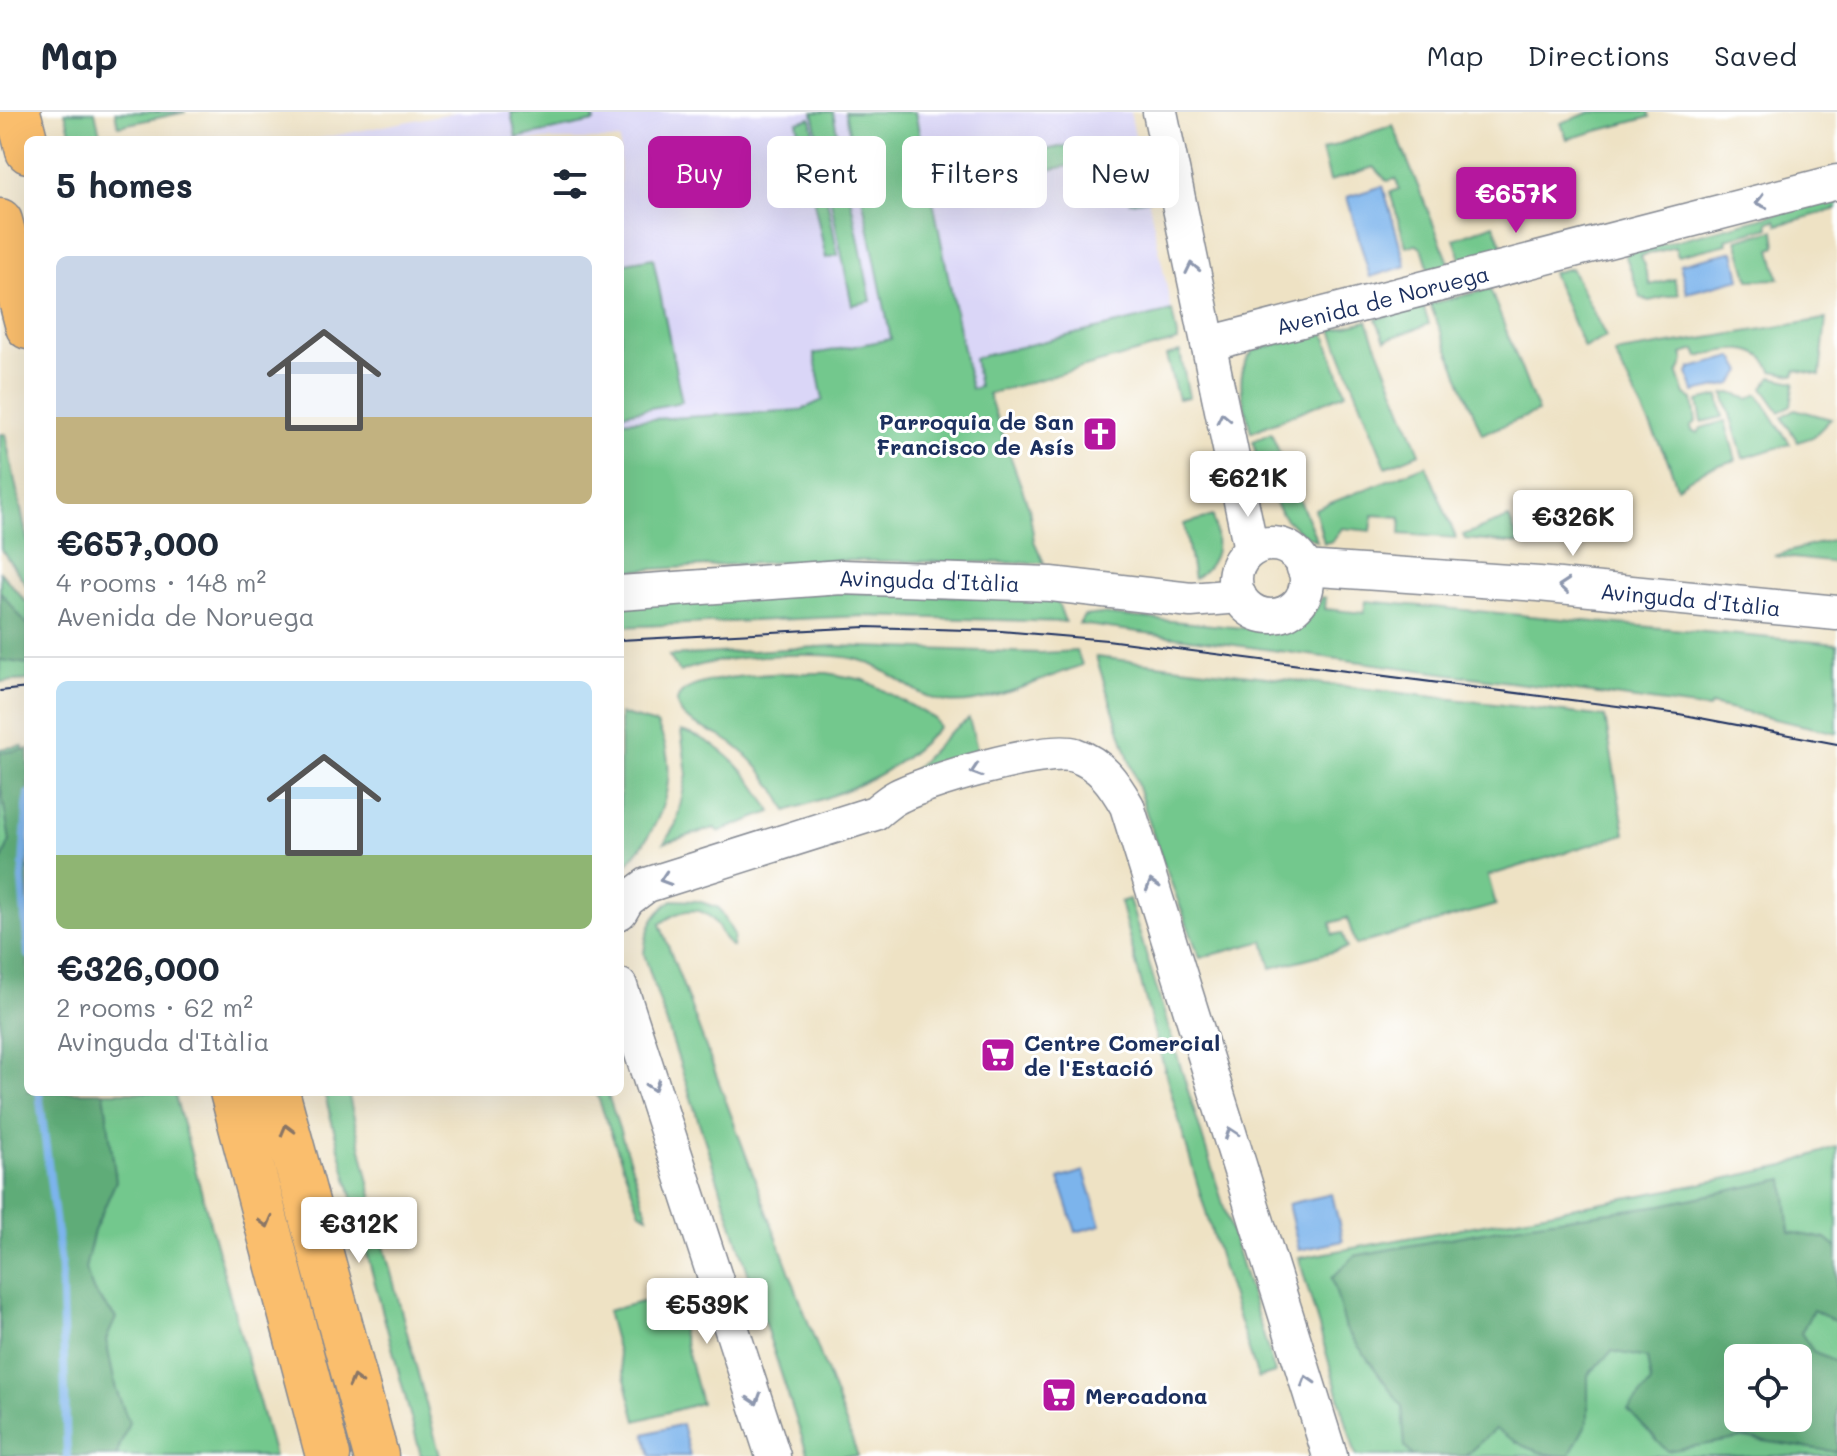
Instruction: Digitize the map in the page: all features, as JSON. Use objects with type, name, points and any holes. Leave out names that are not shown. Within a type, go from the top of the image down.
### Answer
[{"type":"main road","points":[[18,112],[24,136]]},
{"type":"main road","points":[[0,221],[24,312]]},
{"type":"main road","points":[[233,1096],[328,1456]]},
{"type":"main road","points":[[278,1096],[376,1456]]},
{"type":"street","points":[[1160,112],[1251,549]]},
{"type":"street","name":"Avenida de Noruega","points":[[1208,344],[1837,182]]},
{"type":"street","points":[[1274,544],[1295,553],[1304,568],[1306,585],[1303,597],[1286,613],[1262,615],[1251,610],[1239,596],[1234,579],[1236,568],[1251,549],[1274,544]]},
{"type":"street","name":"Avinguda d'Itàlia","points":[[1304,568],[1539,584],[1837,613]]},
{"type":"street","name":"Avinguda d'Itàlia","points":[[624,593],[841,577],[1051,584],[1191,600],[1239,596]]},
{"type":"street","points":[[624,905],[647,885],[875,813],[896,797],[996,764],[1055,752],[1073,754],[1091,763],[1111,779],[1127,806],[1330,1456]]},
{"type":"street","points":[[624,998],[773,1456]]},
{"type":"shaded area","points":[[456,112],[1130,112],[1135,136],[1063,136],[1063,208],[1150,208],[1178,341],[988,394],[1029,508],[988,525],[801,411],[624,421],[624,136],[333,136]]},
{"type":"green space","points":[[65,112],[95,112],[101,136],[71,136]]},
{"type":"green space","points":[[115,112],[186,112],[118,126]]},
{"type":"green space","points":[[511,112],[593,112],[594,122],[516,136]]},
{"type":"green space","points":[[813,112],[833,112],[838,136],[818,136]]},
{"type":"green space","points":[[845,112],[915,112],[920,136],[902,136],[902,208],[934,208],[971,389],[979,387],[974,358],[1172,311],[1178,341],[988,394],[1029,508],[1034,541],[1044,563],[813,560],[624,571],[624,421],[801,410],[823,400],[814,354],[891,339],[864,208],[886,208],[886,136],[850,136]]},
{"type":"green space","points":[[1591,112],[1648,112],[1650,117],[1567,139],[1561,123]]},
{"type":"green space","points":[[811,118],[815,136],[800,136],[797,122]]},
{"type":"green space","points":[[1393,125],[1450,265],[1429,270],[1423,250],[1417,245],[1406,246],[1390,192],[1399,189],[1396,179],[1387,181],[1374,167],[1330,181],[1322,150]]},
{"type":"green space","points":[[1063,146],[1063,167],[1047,170],[1047,150]]},
{"type":"green space","points":[[1837,198],[1837,209],[1778,225],[1776,220],[1768,222],[1769,227],[1726,239],[1727,244],[1678,256],[1675,247],[1641,256],[1650,285],[1674,279],[1679,294],[1649,301],[1641,298],[1625,254]]},
{"type":"green space","points":[[815,208],[829,208],[838,255],[826,258]]},
{"type":"green space","points":[[832,208],[852,208],[871,301],[852,305]]},
{"type":"green space","points":[[1494,224],[1504,251],[1462,262],[1454,239]]},
{"type":"green space","points":[[1774,230],[1776,247],[1771,249],[1779,279],[1749,280],[1737,240]]},
{"type":"green space","points":[[653,258],[682,402],[624,413],[624,263]]},
{"type":"green space","points":[[1571,268],[1606,337],[1584,348],[1552,273]]},
{"type":"green space","points":[[1490,289],[1538,412],[1482,434],[1430,304]]},
{"type":"green space","points":[[1423,306],[1429,324],[1385,340],[1376,319]]},
{"type":"green space","points":[[1826,319],[1820,375],[1796,370],[1794,375],[1772,371],[1766,361],[1750,351],[1729,350],[1699,357],[1696,350],[1682,354],[1684,361],[1678,374],[1685,395],[1693,399],[1696,422],[1691,426],[1692,431],[1698,433],[1701,428],[1725,421],[1736,460],[1706,469],[1677,487],[1669,463],[1614,353]]},
{"type":"green space","points":[[1367,321],[1420,453],[1386,467],[1332,330]]},
{"type":"green space","points":[[1324,332],[1346,393],[1251,432],[1241,379],[1247,359],[1254,350]]},
{"type":"green space","points":[[1180,352],[1189,397],[1178,399],[1166,356]]},
{"type":"green space","points":[[1771,377],[1795,382],[1791,405],[1780,412],[1763,388]]},
{"type":"green space","points":[[1724,394],[1749,399],[1758,394],[1790,444],[1743,458]]},
{"type":"green space","points":[[1719,396],[1723,417],[1702,422],[1698,401]]},
{"type":"green space","points":[[1795,409],[1831,419],[1813,437],[1798,442],[1782,417]]},
{"type":"green space","points":[[1271,433],[1317,541],[1291,524],[1266,486],[1253,441]]},
{"type":"green space","points":[[0,434],[5,434],[24,524],[24,581],[1,549]]},
{"type":"green space","points":[[1426,465],[1456,538],[1400,534],[1401,517],[1373,515],[1371,531],[1342,528],[1333,541],[1324,543],[1315,509]]},
{"type":"green space","points":[[1213,516],[1216,552],[1209,566],[1194,579],[1184,524]]},
{"type":"green space","points":[[1509,518],[1520,544],[1465,539],[1463,535]]},
{"type":"green space","points":[[1837,538],[1837,563],[1774,556]]},
{"type":"green space","points":[[0,572],[24,599],[24,680],[0,682]]},
{"type":"green space","points":[[0,591],[24,621],[24,663],[0,660]]},
{"type":"green space","points":[[821,591],[1057,600],[1065,622],[864,616],[624,627],[624,606]]},
{"type":"green space","points":[[1322,597],[1326,598],[1325,609],[1364,613],[1366,601],[1837,644],[1837,733],[1711,705],[1709,709],[1079,624],[1084,616],[1101,614],[1283,632],[1297,628],[1307,620]]},
{"type":"green space","points":[[834,646],[1041,653],[1077,651],[1082,665],[996,696],[946,702],[924,695],[874,665],[846,657],[798,655],[743,658],[718,661],[680,672],[669,656]]},
{"type":"green space","points":[[1096,657],[1605,717],[1625,834],[1488,876],[1496,905],[1356,945],[1347,918],[1331,923],[1333,935],[1342,933],[1347,948],[1271,968],[1264,941],[1200,958],[1156,843]]},
{"type":"green space","points":[[827,673],[864,680],[934,718],[939,727],[905,758],[869,780],[787,811],[768,779],[751,760],[722,737],[688,720],[677,701],[686,690],[706,682],[763,674]]},
{"type":"green space","points":[[624,715],[657,724],[665,744],[668,764],[664,803],[624,866]]},
{"type":"green space","points":[[969,719],[978,752],[912,772],[948,734]]},
{"type":"green space","points":[[681,731],[709,743],[734,762],[755,786],[771,812],[718,832],[715,828],[664,843],[676,824],[687,774]]},
{"type":"green space","points":[[23,746],[20,846],[0,879],[0,749]]},
{"type":"green space","points":[[24,750],[24,1096],[105,1096],[116,1181],[94,1231],[85,1269],[94,1292],[116,1318],[106,1340],[116,1390],[129,1422],[116,1456],[0,1456],[0,864],[10,841],[0,783],[0,753]]},
{"type":"green space","points":[[1129,899],[1275,1373],[1258,1378],[1202,1201],[1152,1022],[1120,902]]},
{"type":"green space","points":[[672,900],[698,901],[719,908],[734,935],[732,947],[713,920],[700,911],[679,913],[660,924],[858,1456],[808,1456],[644,954],[651,924]]},
{"type":"green space","points":[[82,1096],[175,1096],[274,1456],[108,1456],[77,1269]]},
{"type":"green space","points":[[325,1096],[349,1096],[381,1235],[440,1456],[421,1456]]},
{"type":"green space","points":[[597,1096],[608,1096],[648,1216],[640,1212]]},
{"type":"green space","points":[[1837,1146],[1837,1456],[1356,1456],[1299,1258],[1785,1166]]},
{"type":"green space","points":[[1784,1179],[1790,1232],[1826,1239],[1837,1248],[1837,1322],[1813,1310],[1801,1333],[1808,1344],[1724,1344],[1724,1432],[1812,1432],[1812,1350],[1837,1363],[1837,1452],[1743,1438],[1667,1451],[1628,1410],[1651,1383],[1647,1358],[1612,1351],[1588,1375],[1588,1421],[1569,1456],[1530,1448],[1495,1429],[1465,1456],[1413,1456],[1405,1447],[1402,1406],[1346,1329],[1332,1278],[1354,1256],[1531,1223],[1661,1205]]},
{"type":"green space","points":[[672,1294],[701,1403],[636,1421],[607,1311]]},
{"type":"water","points":[[1383,186],[1406,266],[1370,277],[1347,197]]},
{"type":"water","points":[[1734,251],[1740,279],[1687,293],[1680,264]]},
{"type":"water","points":[[1733,357],[1742,371],[1732,384],[1694,392],[1688,373],[1691,368]]},
{"type":"water","points":[[1084,1171],[1101,1225],[1076,1232],[1059,1179]]},
{"type":"water","points":[[1332,1194],[1343,1241],[1299,1250],[1288,1204]]},
{"type":"water","points":[[682,1424],[690,1456],[651,1456],[645,1434]]},
{"type":"waterway","points":[[24,851],[24,904]]},
{"type":"waterway","points":[[40,1096],[61,1265],[67,1456]]},
{"type":"tram line","points":[[624,640],[866,627],[1001,631],[1107,640],[1679,714],[1837,744]]},
{"type":"tram line","points":[[0,691],[24,688]]},
{"type":"place","name":"Parroquia de San Francisco de Asís","points":[[1100,434]]},
{"type":"place","name":"Centre Comercial de l'Estació","points":[[998,1055]]},
{"type":"place","name":"Mercadona","points":[[1059,1395]]}]
